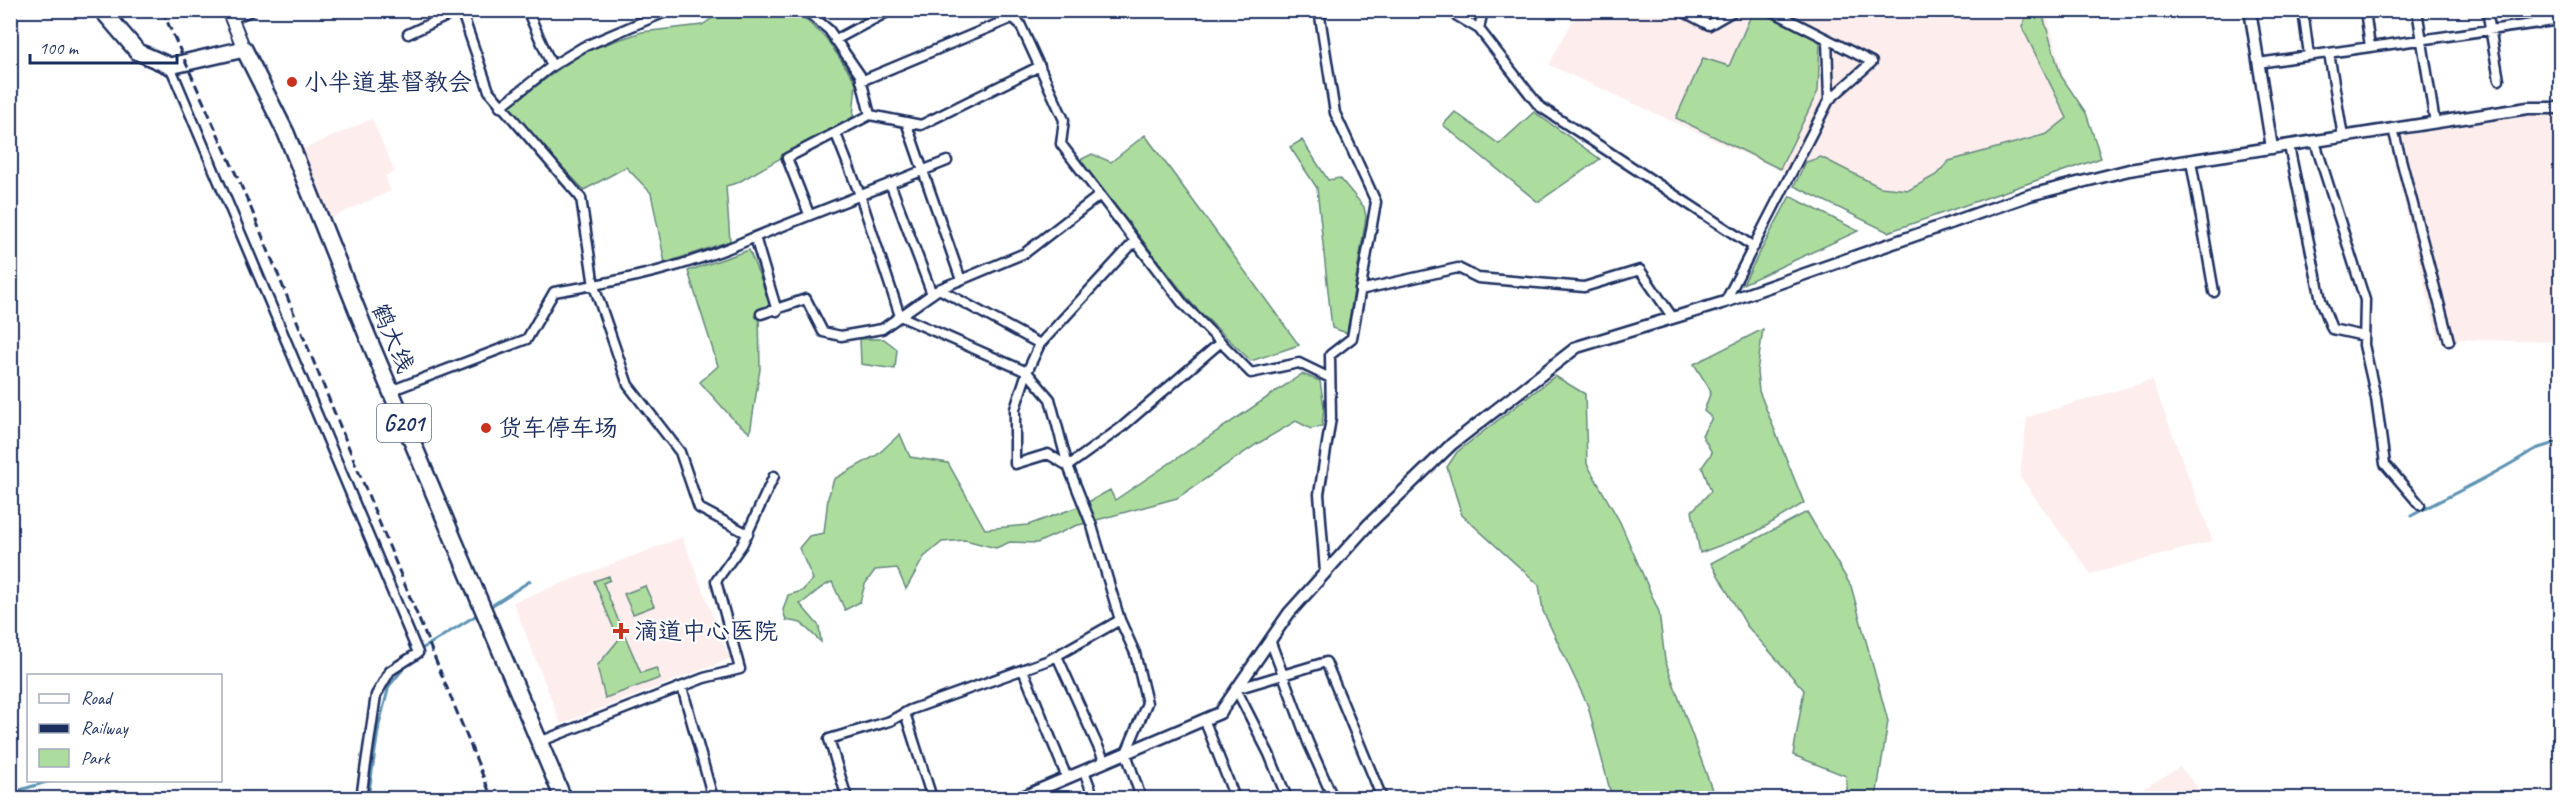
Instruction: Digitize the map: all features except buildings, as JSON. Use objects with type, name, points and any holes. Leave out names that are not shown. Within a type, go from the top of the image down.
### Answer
[{"type":"highway","points":[[102,10],[138,52],[170,66],[244,49]]},
{"type":"highway","name":"鹤大线","points":[[244,49],[286,133],[390,391],[563,798]]},
{"type":"highway","points":[[212,56],[231,58],[245,66],[261,81]]},
{"type":"main road","points":[[230,15],[244,49]]},
{"type":"street","points":[[230,15],[253,10]]},
{"type":"street","points":[[408,34],[448,13],[460,10],[489,91],[500,107],[581,198],[594,286],[628,385],[680,452],[699,508],[748,534]]},
{"type":"street","points":[[527,10],[552,66]]},
{"type":"street","points":[[500,107],[552,66],[583,47],[670,10]]},
{"type":"street","points":[[805,10],[829,30],[861,81],[870,115]]},
{"type":"street","points":[[835,40],[891,10]]},
{"type":"street","points":[[1004,10],[1020,24],[1064,120],[1061,144],[1184,305],[1251,374],[1299,363],[1330,378]]},
{"type":"street","points":[[1319,10],[1335,113],[1376,202],[1353,338],[1330,355],[1331,418],[1319,494],[1325,572]]},
{"type":"street","points":[[1448,10],[1479,29],[1539,106],[1754,247]]},
{"type":"street","points":[[1479,29],[1483,10]]},
{"type":"street","points":[[1680,10],[1709,25],[1735,10]]},
{"type":"street","points":[[1725,302],[1829,100],[1872,62],[1770,10]]},
{"type":"street","points":[[2250,10],[2272,148]]},
{"type":"street","points":[[2303,10],[2309,55]]},
{"type":"street","points":[[2365,10],[2370,47]]},
{"type":"street","points":[[2417,10],[2435,123]]},
{"type":"street","points":[[2487,10],[2499,80]]},
{"type":"street","points":[[2536,10],[2538,24]]},
{"type":"street","points":[[861,81],[1012,18]]},
{"type":"street","points":[[2258,63],[2560,20]]},
{"type":"street","points":[[1827,39],[1829,100]]},
{"type":"street","points":[[2329,53],[2343,137]]},
{"type":"street","points":[[170,66],[418,653],[390,671],[376,695],[361,798]]},
{"type":"street","points":[[808,214],[787,158],[870,115],[921,125],[1040,66]]},
{"type":"street","points":[[1020,798],[1034,796],[1067,778],[1220,712],[1289,613],[1368,525],[1452,444],[1577,347],[1725,302],[2030,195],[2129,170],[2528,108],[2560,108]]},
{"type":"street","points":[[906,122],[961,280]]},
{"type":"street","points":[[2393,129],[2449,341]]},
{"type":"street","points":[[836,134],[860,195],[900,316],[1027,372],[1050,399],[1068,466],[1092,526],[1120,620],[1135,653],[1147,703],[1126,753],[1141,798]]},
{"type":"street","points":[[2315,142],[2365,300],[2364,336],[2385,464],[2420,506]]},
{"type":"street","points":[[2289,146],[2322,300],[2332,329],[2364,336]]},
{"type":"street","points":[[390,391],[527,339],[554,292],[625,280],[715,255],[808,214],[947,161]]},
{"type":"street","points":[[2191,161],[2214,292]]},
{"type":"street","points":[[890,183],[936,292],[1040,344]]},
{"type":"street","points":[[761,314],[777,311],[807,299],[823,332],[842,336],[882,329],[936,292],[1025,253],[1100,195]]},
{"type":"street","points":[[755,237],[777,311]]},
{"type":"street","points":[[1068,466],[1048,454],[1015,464],[1016,409],[1027,372],[1040,344],[1135,241]]},
{"type":"street","points":[[1360,290],[1458,268],[1478,278],[1584,287],[1640,270],[1673,318]]},
{"type":"street","points":[[1068,466],[1122,427],[1221,342]]},
{"type":"street","points":[[539,742],[704,678],[740,669],[716,581],[748,534],[774,476]]},
{"type":"street","points":[[847,798],[829,739],[890,721],[905,713],[1023,670],[1057,656],[1120,620]]},
{"type":"street","points":[[1270,640],[1308,742],[1333,798]]},
{"type":"street","points":[[1057,656],[1105,762]]},
{"type":"street","points":[[1236,689],[1326,662],[1382,798]]},
{"type":"street","points":[[1023,670],[1067,778]]},
{"type":"street","points":[[682,687],[711,791]]},
{"type":"street","points":[[1236,689],[1269,754],[1287,798]]},
{"type":"street","points":[[905,713],[932,798]]},
{"type":"street","points":[[1204,719],[1235,798]]},
{"type":"street","points":[[1084,771],[1095,798]]},
{"type":"shaded area","points":[[1578,11],[2046,11],[2083,148],[1887,219],[1549,65]]},
{"type":"shaded area","points":[[2560,114],[2560,342],[2438,339],[2388,138],[2532,115]]},
{"type":"shaded area","points":[[372,119],[395,172],[385,176],[391,191],[326,220],[297,152]]},
{"type":"shaded area","points":[[2152,380],[2213,541],[2091,574],[2020,477],[2027,417]]},
{"type":"shaded area","name":"滴道中心医院","points":[[682,537],[730,659],[561,724],[513,602]]},
{"type":"shaded area","points":[[2180,767],[2207,798],[2127,798]]},
{"type":"green space","points":[[723,11],[796,11],[826,38],[856,82],[853,117],[737,183],[726,186],[730,241],[665,263],[651,193],[626,167],[584,190],[507,108],[582,52],[642,32],[702,25]]},
{"type":"green space","points":[[1753,11],[1758,11],[1820,41],[1818,91],[1780,169],[1676,118],[1703,58],[1729,66]]},
{"type":"green space","points":[[2028,11],[2042,13],[2061,76],[2086,113],[2101,158],[1888,232],[1794,186],[1806,162],[1821,157],[1880,187],[1909,190],[1936,175],[1949,161],[2047,134],[2067,118],[2022,27]]},
{"type":"green space","points":[[1455,112],[1499,144],[1534,112],[1600,159],[1538,202],[1443,125]]},
{"type":"green space","points":[[1145,135],[1299,345],[1251,361],[1192,304],[1080,160],[1092,154],[1111,162]]},
{"type":"green space","points":[[1302,140],[1328,180],[1340,178],[1364,207],[1366,217],[1347,333],[1332,328],[1317,188],[1290,147]]},
{"type":"green space","points":[[1790,196],[1858,231],[1743,284]]},
{"type":"green space","points":[[749,250],[772,307],[759,311],[760,369],[750,433],[733,419],[700,382],[718,366],[688,271]]},
{"type":"green space","points":[[1763,329],[1757,372],[1759,391],[1804,503],[1756,532],[1700,553],[1692,511],[1711,491],[1702,467],[1712,453],[1702,435],[1712,418],[1704,411],[1711,391],[1694,364]]},
{"type":"green space","points":[[860,339],[884,339],[897,349],[895,369],[861,364]]},
{"type":"green space","points":[[1302,374],[1320,381],[1324,407],[1322,426],[1311,429],[1296,421],[1257,444],[1177,498],[1075,526],[1037,543],[1010,542],[996,548],[965,540],[942,542],[924,557],[906,589],[897,568],[875,570],[865,584],[860,602],[845,610],[832,582],[800,604],[819,626],[821,642],[801,623],[786,620],[783,610],[788,595],[802,591],[813,579],[799,548],[809,536],[824,533],[828,498],[834,479],[877,455],[900,434],[910,457],[948,463],[985,529],[1028,525],[1083,505],[1110,490],[1115,500]]},
{"type":"green space","points":[[1555,376],[1585,394],[1587,464],[1620,522],[1659,612],[1665,660],[1715,798],[1612,798],[1588,706],[1543,611],[1539,585],[1462,515],[1447,467],[1457,452]]},
{"type":"green space","points":[[1807,512],[1851,586],[1888,721],[1876,798],[1848,798],[1846,776],[1793,755],[1804,690],[1747,626],[1711,563]]},
{"type":"green space","points":[[609,576],[610,580],[603,583],[621,627],[614,629],[594,581]]},
{"type":"green space","points":[[645,586],[654,606],[633,614],[624,594]]},
{"type":"green space","points":[[625,636],[641,673],[656,668],[660,678],[605,698],[597,666],[621,637]]},
{"type":"waterway","points":[[2411,516],[2534,450],[2560,440]]},
{"type":"waterway","points":[[488,608],[530,581]]},
{"type":"waterway","points":[[420,650],[480,613]]},
{"type":"waterway","points":[[368,798],[379,725],[389,686],[409,662]]},
{"type":"waterway","points":[[10,793],[46,782]]},
{"type":"railway","points":[[162,10],[248,201],[492,798]]},
{"type":"place","name":"小半道基督教会","points":[[292,82]]},
{"type":"place","name":"货车停车场","points":[[486,428]]},
{"type":"place","name":"滴道中心医院","points":[[621,631]]}]
